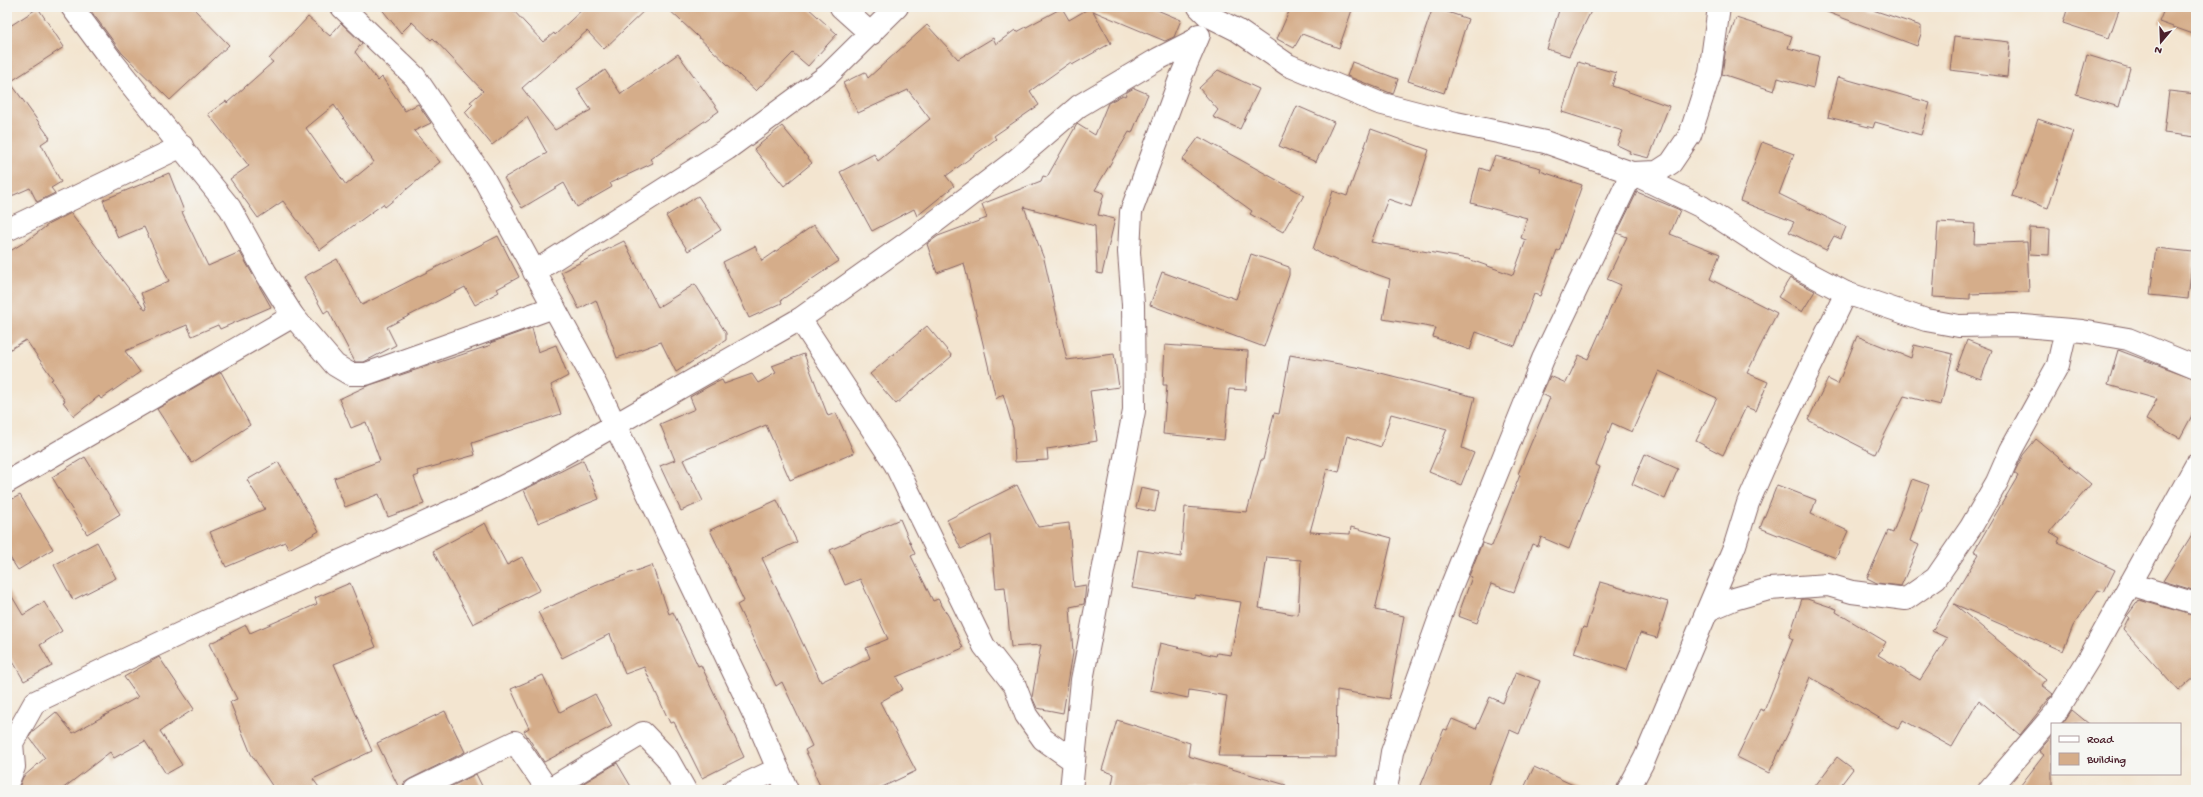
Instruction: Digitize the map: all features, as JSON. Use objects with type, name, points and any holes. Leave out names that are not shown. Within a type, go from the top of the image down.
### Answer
[{"type":"street","points":[[72,7],[112,61],[182,146],[230,208],[266,273],[293,316],[335,365],[350,374],[360,376],[554,307]]},
{"type":"street","points":[[342,7],[415,77],[483,177],[592,378],[756,718],[787,790]]},
{"type":"street","points":[[841,7],[871,34]]},
{"type":"street","points":[[534,272],[727,149],[828,75],[897,7]]},
{"type":"street","points":[[1632,173],[1657,172],[1671,163],[1690,134],[1710,73],[1718,7]]},
{"type":"street","points":[[1071,790],[1082,680],[1134,411],[1133,305],[1128,252],[1131,212],[1180,79],[1197,39],[1205,10],[1288,65],[1379,103],[1456,123],[1545,142],[1632,173],[1702,207],[1787,262],[1846,294],[1926,320],[1959,326],[2013,325],[2066,330],[2128,339],[2196,367]]},
{"type":"street","points":[[7,784],[14,768],[12,743],[35,702],[207,620],[476,500],[534,471],[615,425],[800,319],[918,236],[1016,160],[1079,106],[1158,59],[1197,39]]},
{"type":"street","points":[[7,230],[182,146]]},
{"type":"street","points":[[1386,790],[1392,752],[1449,592],[1543,359],[1632,173]]},
{"type":"street","points":[[1628,790],[1645,758],[1736,545],[1748,503],[1781,428],[1846,294]]},
{"type":"street","points":[[7,482],[293,316]]},
{"type":"street","points":[[800,319],[895,464],[984,646],[1015,686],[1026,714],[1043,739],[1074,761]]},
{"type":"street","points":[[1708,610],[1734,599],[1769,590],[1828,585],[1852,592],[1906,599],[1936,578],[1997,482],[2011,450],[2058,365],[2066,330]]},
{"type":"street","points":[[1989,790],[2056,712],[2090,657],[2196,465]]},
{"type":"street","points":[[2130,584],[2196,604]]},
{"type":"street","points":[[415,790],[515,742],[548,790],[643,733],[667,758],[684,790]]},
{"type":"street","points":[[733,790],[778,769]]},
{"type":"building","points":[[88,7],[192,7],[229,45],[170,100],[122,53]]},
{"type":"building","points":[[380,7],[510,7],[543,42],[554,33],[555,35],[585,7],[648,7],[604,49],[587,31],[522,88],[555,130],[591,110],[577,89],[605,70],[621,94],[678,54],[719,111],[650,159],[653,163],[610,183],[612,187],[577,207],[564,183],[522,208],[504,178],[547,153],[527,117],[492,145],[465,112],[473,104],[470,102],[483,91],[433,38],[431,40],[412,22],[401,33]]},
{"type":"building","points":[[666,7],[807,7],[837,34],[808,66],[793,53],[756,91]]},
{"type":"building","points":[[1084,7],[1150,7],[1181,20],[1174,37],[1165,41],[1093,11],[1111,43],[1072,65],[1071,62],[1030,91],[1039,105],[994,136],[996,139],[946,176],[954,186],[917,216],[914,209],[872,231],[840,172],[874,154],[878,161],[930,119],[908,90],[858,113],[843,83],[865,72],[868,78],[927,25],[958,59],[993,38],[996,44],[1015,30],[1017,32],[1062,8],[1069,20],[1088,9]]},
{"type":"building","points":[[1291,7],[1353,7],[1339,48],[1302,34],[1294,48],[1277,39]]},
{"type":"building","points":[[1433,7],[1468,19],[1444,93],[1408,81]]},
{"type":"building","points":[[1560,7],[1593,7],[1569,56],[1547,49]]},
{"type":"building","points":[[1820,7],[1864,7],[1921,26],[1921,34],[1917,46],[1819,9]]},
{"type":"building","points":[[2068,7],[2120,7],[2109,38],[2063,23]]},
{"type":"building","points":[[2165,7],[2196,7],[2196,35],[2159,22]]},
{"type":"building","points":[[38,8],[64,47],[10,82],[50,138],[41,144],[61,182],[51,188],[55,193],[37,202],[30,188],[7,198],[7,28]]},
{"type":"building","points":[[308,17],[330,36],[341,23],[362,43],[355,52],[378,81],[382,77],[405,111],[418,104],[431,123],[414,131],[440,162],[385,207],[383,204],[320,250],[283,201],[258,218],[230,179],[249,166],[208,114],[226,101],[227,103],[273,62],[269,59]],"holes":[[[334,105],[374,162],[346,185],[306,128]]]},
{"type":"building","points":[[1736,18],[1792,36],[1788,48],[1819,56],[1813,88],[1778,78],[1774,91],[1722,74],[1726,47]]},
{"type":"building","points":[[1954,36],[2010,42],[2007,77],[1950,70]]},
{"type":"building","points":[[2087,55],[2130,68],[2119,107],[2076,94]]},
{"type":"building","points":[[1352,62],[1398,79],[1393,94],[1347,76]]},
{"type":"building","points":[[1578,62],[1616,73],[1612,86],[1669,106],[1649,158],[1629,153],[1630,151],[1617,145],[1623,131],[1562,112]]},
{"type":"building","points":[[1218,70],[1259,89],[1240,129],[1213,117],[1218,110],[1199,88]]},
{"type":"building","points":[[1838,77],[1930,103],[1921,135],[1875,122],[1873,128],[1828,117]]},
{"type":"building","points":[[1134,88],[1148,94],[1132,133],[1129,132],[1095,190],[1104,193],[1098,215],[1115,219],[1102,274],[1097,273],[1095,226],[1024,207],[1044,259],[1067,360],[1114,354],[1119,387],[1090,391],[1097,441],[1047,449],[1048,460],[1015,462],[1013,428],[1003,394],[996,399],[964,263],[937,273],[927,244],[938,236],[987,218],[982,204],[1041,181],[1043,176],[1047,177],[1077,124],[1095,135],[1108,103],[1123,95],[1125,96],[1127,92]]},
{"type":"building","points":[[2169,91],[2196,94],[2196,137],[2164,133]]},
{"type":"building","points":[[1297,106],[1334,122],[1316,162],[1279,146]]},
{"type":"building","points":[[2038,119],[2073,131],[2048,208],[2012,196]]},
{"type":"building","points":[[782,126],[812,163],[784,186],[754,149]]},
{"type":"building","points":[[1371,129],[1429,150],[1411,207],[1388,199],[1371,242],[1468,259],[1513,275],[1526,240],[1521,238],[1527,218],[1471,203],[1480,168],[1489,171],[1495,156],[1541,168],[1540,171],[1582,185],[1559,251],[1557,250],[1540,296],[1534,294],[1515,346],[1476,332],[1470,350],[1433,337],[1436,328],[1383,319],[1390,279],[1325,256],[1313,249],[1333,191],[1347,196]]},
{"type":"building","points":[[1199,137],[1304,195],[1283,232],[1250,214],[1252,211],[1182,160]]},
{"type":"building","points":[[1762,142],[1794,154],[1779,194],[1846,227],[1841,239],[1834,236],[1826,250],[1789,232],[1794,222],[1740,201]]},
{"type":"building","points":[[169,173],[184,211],[182,212],[208,266],[240,252],[271,307],[220,329],[218,325],[192,336],[187,325],[125,351],[140,372],[101,399],[99,396],[74,416],[63,402],[65,401],[51,380],[53,379],[26,340],[7,351],[7,253],[28,240],[49,224],[71,213],[145,310],[147,309],[141,293],[169,281],[144,227],[118,238],[103,200]]},
{"type":"building","points":[[1637,192],[1680,210],[1670,234],[1720,254],[1710,279],[1777,313],[1747,373],[1768,382],[1756,411],[1746,407],[1723,455],[1696,441],[1717,398],[1659,371],[1632,432],[1612,423],[1596,465],[1600,467],[1569,549],[1541,537],[1538,546],[1532,544],[1514,592],[1491,584],[1477,623],[1458,616],[1472,577],[1469,576],[1482,543],[1492,546],[1520,475],[1518,474],[1550,398],[1542,394],[1550,376],[1566,383],[1579,355],[1588,359],[1621,285],[1607,279],[1627,237],[1617,233]]},
{"type":"building","points":[[698,196],[721,230],[688,251],[666,216]]},
{"type":"building","points":[[1938,222],[1975,224],[1974,244],[2027,242],[2029,292],[1970,294],[1970,299],[1933,297]]},
{"type":"building","points":[[814,225],[839,261],[781,300],[782,303],[749,318],[723,262],[755,246],[762,261]]},
{"type":"building","points":[[2030,228],[2050,229],[2049,255],[2029,254]]},
{"type":"building","points":[[498,236],[519,277],[497,289],[499,292],[475,305],[465,287],[387,327],[396,345],[364,362],[355,362],[328,310],[324,313],[304,277],[337,259],[362,305]]},
{"type":"building","points":[[624,241],[658,307],[695,284],[726,333],[726,340],[676,372],[661,342],[617,358],[596,300],[579,309],[561,272]]},
{"type":"building","points":[[2156,248],[2193,252],[2188,299],[2150,295]]},
{"type":"building","points":[[1251,254],[1289,267],[1289,275],[1264,347],[1150,305],[1162,272],[1236,299]]},
{"type":"building","points":[[1790,278],[1815,291],[1802,312],[1778,297]]},
{"type":"building","points":[[927,326],[952,356],[896,404],[870,374]]},
{"type":"building","points":[[532,328],[538,352],[556,345],[568,376],[551,385],[561,414],[472,443],[475,455],[417,471],[419,475],[414,477],[424,504],[388,517],[379,494],[345,507],[334,478],[380,461],[366,422],[351,428],[339,399],[367,386],[491,345],[490,343]]},
{"type":"building","points":[[1857,336],[1911,358],[1914,345],[1953,354],[1941,405],[1904,396],[1875,454],[1808,420],[1828,379],[1838,384]]},
{"type":"building","points":[[1967,340],[1992,350],[1981,379],[1956,370]]},
{"type":"building","points":[[1165,345],[1248,351],[1246,390],[1229,389],[1224,440],[1163,434],[1167,385],[1163,385]]},
{"type":"building","points":[[2118,350],[2196,379],[2196,408],[2180,438],[2146,420],[2157,399],[2108,385]]},
{"type":"building","points":[[804,354],[828,416],[836,413],[854,453],[790,480],[766,425],[683,460],[703,501],[681,511],[660,466],[675,460],[660,424],[695,409],[690,397],[711,385],[722,380],[724,384],[752,374],[758,383],[776,373],[772,366]]},
{"type":"building","points":[[1290,355],[1361,368],[1475,397],[1462,448],[1474,453],[1461,485],[1429,472],[1447,429],[1391,414],[1381,447],[1347,436],[1339,472],[1327,469],[1310,532],[1350,534],[1351,527],[1392,538],[1375,610],[1404,616],[1389,699],[1337,690],[1336,757],[1218,756],[1227,696],[1189,690],[1188,698],[1150,690],[1160,643],[1216,656],[1217,653],[1231,655],[1241,602],[1195,595],[1195,598],[1132,588],[1138,550],[1181,557],[1185,507],[1247,512],[1261,460],[1263,460],[1274,413],[1279,414]],"holes":[[[1267,557],[1301,560],[1298,615],[1259,608]]]},
{"type":"building","points":[[221,372],[250,425],[192,463],[157,409]]},
{"type":"building","points":[[2036,439],[2091,484],[2050,532],[2060,538],[2058,542],[2115,570],[2104,592],[2098,590],[2073,626],[2063,651],[1954,604],[2046,680],[2042,685],[2053,694],[2020,735],[1979,700],[1952,747],[1903,720],[1898,729],[1810,677],[1791,724],[1792,725],[1769,773],[1737,757],[1760,709],[1764,711],[1793,639],[1789,637],[1802,599],[1807,599],[1837,609],[1836,612],[1886,642],[1878,655],[1920,680],[1947,638],[1932,631],[1979,554],[1974,551],[2018,476],[2014,473],[2023,455]]},
{"type":"building","points":[[1645,454],[1678,469],[1665,499],[1632,484]]},
{"type":"building","points":[[85,457],[120,514],[87,534],[52,477]]},
{"type":"building","points":[[583,460],[599,499],[538,523],[524,490]]},
{"type":"building","points":[[278,462],[319,531],[289,549],[285,542],[226,567],[210,532],[265,509],[247,480]]},
{"type":"building","points":[[1912,479],[1929,485],[1910,541],[1919,545],[1901,586],[1877,583],[1867,578],[1888,531],[1893,533]]},
{"type":"building","points":[[1017,485],[1038,527],[1069,523],[1074,587],[1086,585],[1084,604],[1070,607],[1073,653],[1063,713],[1037,708],[1032,697],[1041,645],[1011,647],[1005,587],[996,588],[991,535],[961,549],[947,520]]},
{"type":"building","points":[[1777,485],[1816,500],[1811,514],[1848,531],[1836,558],[1760,528]]},
{"type":"building","points":[[1141,488],[1159,492],[1155,512],[1136,508]]},
{"type":"building","points":[[20,495],[53,549],[18,570],[7,553],[7,502]]},
{"type":"building","points":[[777,500],[797,542],[762,558],[821,682],[870,658],[866,648],[888,639],[860,579],[845,585],[830,550],[900,519],[915,554],[911,556],[933,601],[938,599],[949,617],[963,648],[896,677],[903,689],[880,702],[916,771],[876,790],[822,790],[814,773],[816,772],[805,750],[812,746],[782,682],[776,686],[737,605],[744,601],[710,530]]},
{"type":"building","points":[[485,523],[507,565],[522,557],[540,590],[473,624],[433,551]]},
{"type":"building","points":[[2196,528],[2196,591],[2163,581]]},
{"type":"building","points":[[97,542],[116,578],[73,600],[54,565]]},
{"type":"building","points":[[652,565],[669,614],[673,612],[698,666],[701,665],[744,757],[702,778],[674,722],[670,723],[644,667],[625,674],[610,634],[562,658],[538,612],[595,586]]},
{"type":"building","points":[[1600,582],[1668,602],[1657,638],[1640,633],[1627,670],[1574,653],[1583,627],[1586,628]]},
{"type":"building","points":[[350,583],[376,647],[334,664],[372,751],[313,779],[321,790],[275,790],[251,754],[230,702],[237,699],[209,644],[246,625],[250,633],[317,604],[315,598]]},
{"type":"building","points":[[7,588],[23,615],[44,602],[62,631],[40,645],[52,666],[24,681],[7,651]]},
{"type":"building","points":[[2139,600],[2196,616],[2196,675],[2178,691],[2123,629],[2129,617],[2127,616]]},
{"type":"building","points":[[159,657],[194,709],[160,731],[182,765],[166,774],[145,741],[114,758],[110,752],[61,790],[18,790],[23,777],[45,758],[29,737],[34,730],[56,712],[73,733],[138,697],[124,677]]},
{"type":"building","points":[[1516,672],[1540,681],[1519,734],[1510,730],[1487,790],[1419,790],[1444,729],[1447,730],[1452,719],[1476,729],[1490,697],[1503,703]]},
{"type":"building","points":[[543,675],[560,712],[595,694],[612,726],[544,762],[524,731],[529,728],[511,689]]},
{"type":"building","points":[[2072,710],[2088,723],[2063,723]]},
{"type":"building","points":[[445,711],[465,752],[410,779],[404,783],[403,790],[400,790],[377,743]]},
{"type":"building","points":[[1117,720],[1190,743],[1188,756],[1286,785],[1285,790],[1111,790],[1114,774],[1102,770]]},
{"type":"building","points":[[2051,737],[2052,790],[2017,790],[2044,755],[2039,751]]},
{"type":"building","points":[[1837,757],[1853,769],[1837,790],[1812,790]]},
{"type":"building","points":[[617,763],[633,790],[572,790]]},
{"type":"building","points":[[1534,767],[1584,790],[1523,790]]},
{"type":"building","points":[[476,774],[484,790],[444,790]]}]
